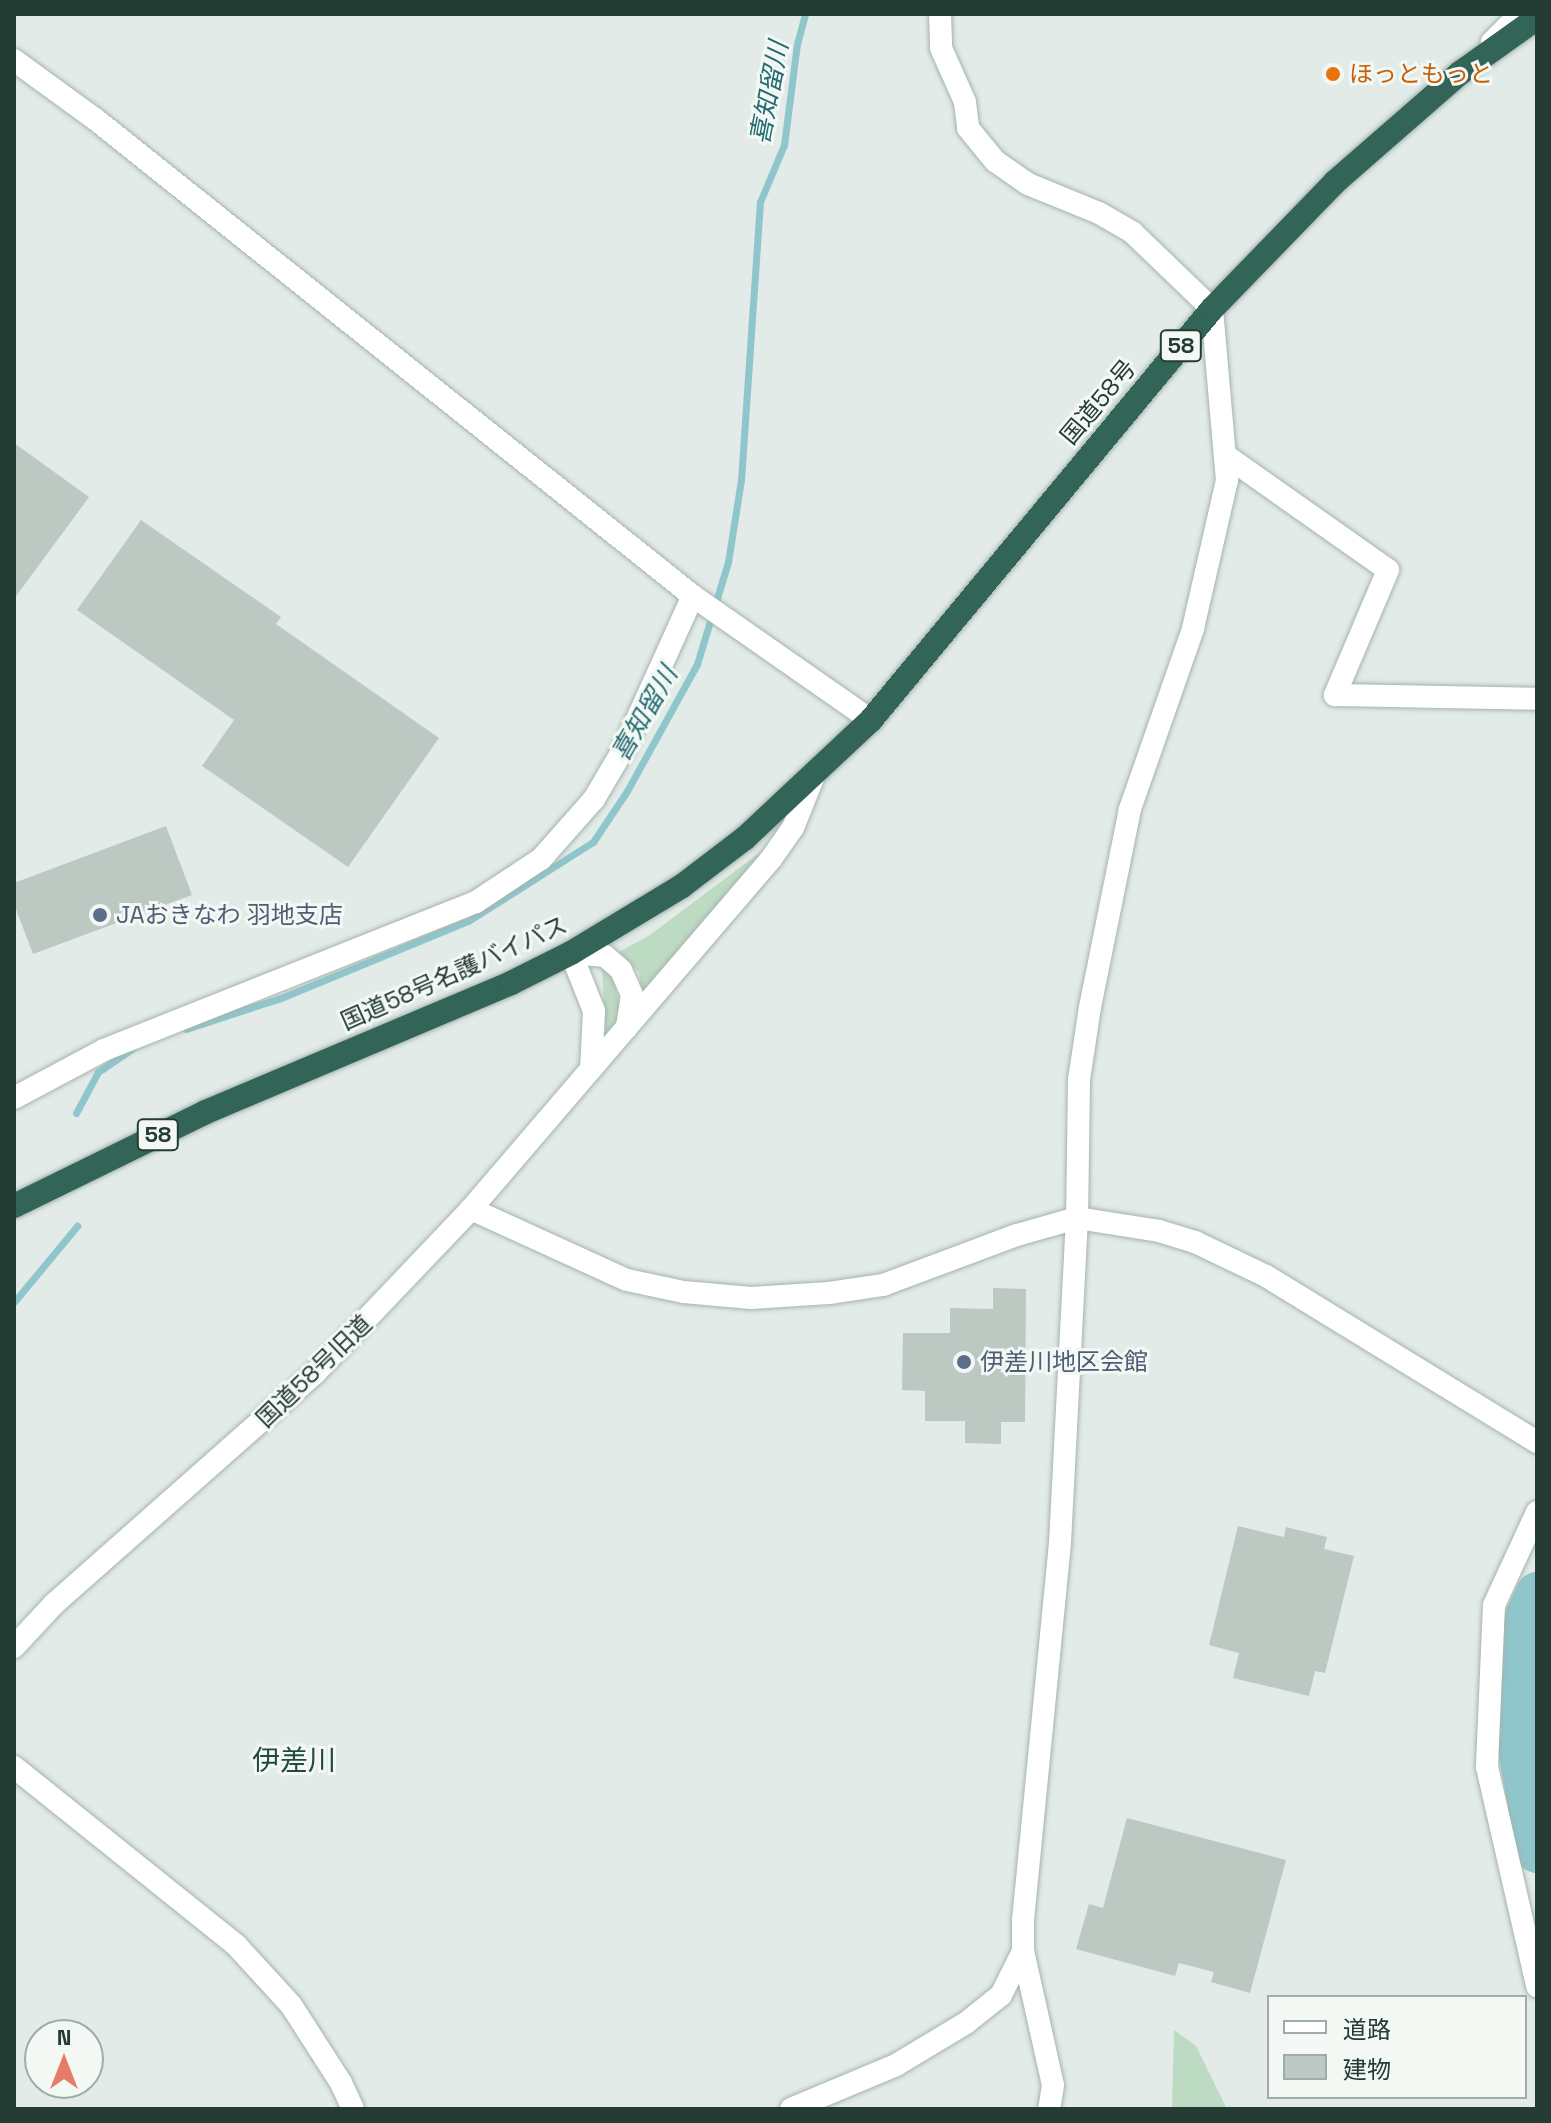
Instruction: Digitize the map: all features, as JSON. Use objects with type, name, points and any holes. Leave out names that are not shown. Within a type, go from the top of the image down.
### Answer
[{"type":"highway","name":"国道58号","points":[[871,720],[1212,309],[1335,182],[1460,73],[1537,18]]},
{"type":"highway","name":"国道58号名護バイパス","points":[[14,1206],[206,1112],[511,983],[571,953],[682,886],[745,838],[813,778],[871,720]]},
{"type":"street","points":[[940,14],[941,48],[965,102],[968,128],[995,161],[1028,184],[1099,213],[1133,233],[1212,309],[1227,480],[1193,629],[1130,809],[1090,1007],[1079,1080],[1077,1218],[1060,1543],[1023,1919],[1023,1951],[1053,2085],[1049,2109]]},
{"type":"street","points":[[1460,73],[1520,14]]},
{"type":"street","points":[[14,60],[95,119],[697,599],[871,720]]},
{"type":"street","points":[[1225,455],[1388,570],[1335,695],[1537,699]]},
{"type":"street","points":[[14,1098],[104,1050],[476,902],[541,859],[594,799],[623,750],[697,599]]},
{"type":"street","name":"国道58号旧道","points":[[14,1647],[54,1604],[315,1373],[471,1209],[771,859],[793,828],[813,778]]},
{"type":"street","points":[[591,1070],[594,1011],[571,953],[605,956],[621,970],[632,995],[627,1029]]},
{"type":"street","points":[[471,1209],[627,1280],[684,1292],[751,1298],[829,1293],[883,1285],[1017,1235],[1077,1218],[1183,1238],[1266,1276],[1537,1442]]},
{"type":"street","points":[[1537,1512],[1494,1605],[1487,1767],[1537,1986]]},
{"type":"street","points":[[14,1767],[236,1945],[291,2005],[341,2083],[353,2109]]},
{"type":"street","points":[[791,2109],[896,2065],[966,2023],[1001,1995],[1023,1951]]},
{"type":"green space","points":[[759,853],[762,856],[643,1000],[639,972],[619,952],[650,935]]},
{"type":"green space","points":[[602,968],[613,979],[621,1010],[618,1023],[606,1041]]},
{"type":"green space","points":[[1174,2030],[1196,2046],[1227,2109],[1172,2109]]},
{"type":"building","points":[[14,443],[89,497],[14,599]]},
{"type":"building","points":[[141,520],[281,617],[276,624],[439,738],[348,867],[202,766],[234,720],[77,610]]},
{"type":"building","points":[[166,826],[192,895],[33,954],[14,904],[14,883]]},
{"type":"building","name":"伊差川地区会館","points":[[993,1288],[1026,1289],[1025,1422],[1001,1422],[1001,1444],[965,1443],[965,1421],[925,1421],[925,1391],[902,1390],[903,1333],[950,1333],[950,1308],[993,1309]]},
{"type":"building","points":[[1238,1526],[1284,1537],[1286,1527],[1327,1537],[1324,1549],[1354,1556],[1325,1673],[1315,1671],[1309,1696],[1233,1678],[1239,1653],[1209,1645]]},
{"type":"building","points":[[1127,1818],[1286,1860],[1250,1993],[1211,1982],[1214,1972],[1179,1963],[1175,1976],[1076,1949],[1089,1904],[1103,1908]]},
{"type":"waterway","name":"喜知留川","points":[[186,1029],[281,998],[468,921],[593,842],[627,791],[697,664],[728,562],[741,480],[760,202],[784,145],[797,44],[805,14]]},
{"type":"waterway","name":"喜知留川","points":[[76,1113],[98,1072],[133,1048]]},
{"type":"waterway","name":"喜知留川","points":[[14,1302],[77,1226]]},
{"type":"waterway","points":[[1537,1593],[1526,1617],[1518,1665],[1515,1726],[1537,1852]]},
{"type":"place","name":"ほっともっと","points":[[1333,74]]},
{"type":"place","name":"JAおきなわ 羽地支店","points":[[100,915]]},
{"type":"place","name":"伊差川地区会館","points":[[964,1362]]},
{"type":"district","name":"伊差川","points":[[294,1760]]}]
